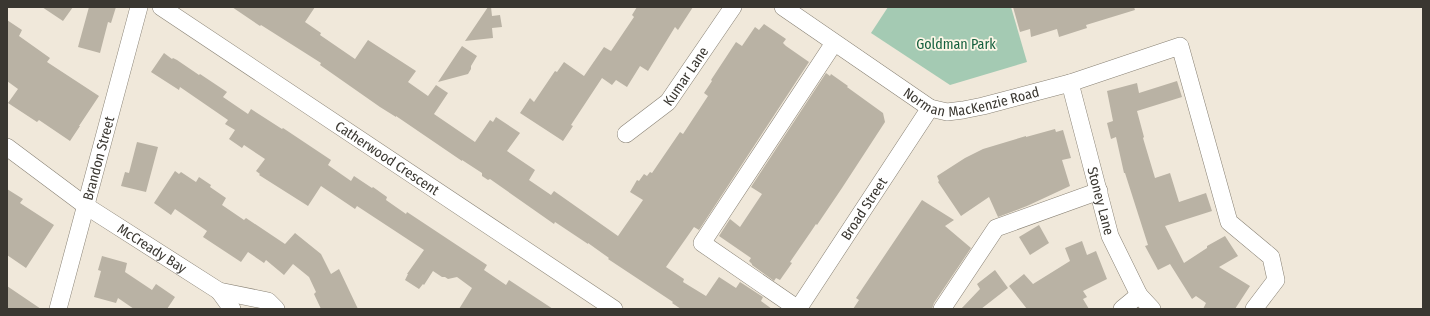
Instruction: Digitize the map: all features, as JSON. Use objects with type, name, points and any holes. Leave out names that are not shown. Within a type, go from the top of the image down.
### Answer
[{"type":"street","name":"Brandon Street","points":[[58,309],[139,7]]},
{"type":"street","name":"Catherwood Crescent","points":[[161,7],[614,309]]},
{"type":"street","name":"Kumar Lane","points":[[626,134],[668,102],[733,7]]},
{"type":"street","name":"Norman MacKenzie Road","points":[[783,7],[930,108],[947,112],[983,106],[1070,84],[1180,46],[1229,222],[1271,257],[1276,280],[1254,309]]},
{"type":"street","points":[[798,309],[702,243],[834,43]]},
{"type":"street","name":"Stoney Lane","points":[[1070,84],[1110,236],[1139,295],[1152,309]]},
{"type":"street","name":"Broad Street","points":[[798,309],[930,108]]},
{"type":"street","name":"McCready Bay","points":[[7,147],[86,206],[219,291],[268,301],[276,309]]},
{"type":"street","points":[[942,309],[996,228],[1099,191]]},
{"type":"street","name":"McCready Bay","points":[[219,291],[232,309]]},
{"type":"street","points":[[1122,309],[1139,295]]},
{"type":"green space","name":"Goldman Park","points":[[888,7],[1011,7],[1027,62],[950,85],[871,33]]},
{"type":"building","points":[[42,7],[73,7],[63,21]]},
{"type":"building","points":[[89,7],[116,7],[111,23],[108,22],[100,53],[78,47]]},
{"type":"building","points":[[232,7],[315,7],[305,22],[321,33],[320,35],[355,59],[368,40],[416,71],[408,82],[428,96],[436,85],[448,93],[434,114],[475,142],[490,120],[493,122],[496,117],[520,133],[507,151],[535,170],[529,180],[551,195],[554,191],[618,236],[643,200],[630,192],[637,180],[639,181],[644,174],[647,176],[650,172],[652,173],[680,132],[683,134],[708,96],[704,93],[712,81],[711,80],[736,42],[742,46],[755,27],[759,30],[764,24],[786,39],[783,43],[786,46],[809,62],[699,230],[694,227],[666,267],[684,279],[683,282],[706,296],[719,277],[736,288],[740,282],[763,297],[761,301],[772,309],[681,309],[672,303],[673,302],[608,259],[609,258],[588,243],[555,222],[554,224],[490,179],[488,180],[482,176],[482,173],[380,107],[320,65],[321,63]]},
{"type":"building","points":[[488,7],[491,7],[492,16],[500,15],[502,27],[492,28],[493,38],[465,41]]},
{"type":"building","points":[[637,7],[693,7],[678,30],[675,27],[648,71],[640,66],[627,87],[616,80],[612,85],[602,78],[571,125],[573,126],[563,141],[520,113],[530,98],[534,102],[555,71],[557,72],[564,62],[584,76],[604,47],[611,51],[634,17],[632,15]]},
{"type":"building","points":[[1013,7],[1134,7],[1135,10],[1086,25],[1087,28],[1059,37],[1057,29],[1031,37],[1030,29],[1020,32]]},
{"type":"building","points":[[7,20],[22,30],[19,36],[50,58],[47,62],[99,96],[70,141],[39,120],[37,122],[8,103],[18,89],[7,81]]},
{"type":"building","points":[[462,46],[477,56],[468,74],[438,82]]},
{"type":"building","points":[[164,53],[227,92],[223,97],[248,114],[251,109],[331,160],[328,165],[351,181],[354,176],[372,188],[373,187],[387,197],[386,200],[406,214],[407,212],[487,265],[484,270],[506,285],[509,280],[553,309],[459,309],[472,288],[457,277],[448,279],[433,271],[424,285],[423,284],[419,289],[405,280],[407,274],[424,250],[357,206],[355,209],[321,186],[308,206],[259,175],[260,174],[256,171],[265,159],[244,145],[242,148],[229,139],[235,130],[225,124],[228,120],[180,87],[179,90],[151,72]]},
{"type":"building","points":[[826,73],[830,76],[831,74],[883,113],[885,122],[817,225],[816,224],[790,262],[792,263],[780,280],[776,278],[774,281],[752,265],[749,261],[751,258],[719,236],[730,219],[740,227],[762,194],[751,187]]},
{"type":"building","points":[[1177,81],[1182,97],[1137,111],[1143,138],[1155,178],[1170,173],[1179,202],[1206,193],[1212,211],[1165,226],[1184,263],[1207,248],[1207,246],[1225,236],[1238,256],[1219,267],[1250,286],[1235,309],[1203,309],[1206,303],[1196,296],[1192,299],[1170,264],[1158,270],[1145,246],[1148,245],[1124,173],[1116,137],[1111,139],[1107,123],[1113,121],[1107,91],[1137,83],[1139,93]]},
{"type":"building","points":[[1055,129],[1056,132],[1063,130],[1071,158],[1062,160],[1070,186],[1027,206],[998,217],[989,197],[961,216],[938,182],[937,176],[965,158],[983,149]]},
{"type":"building","points":[[137,142],[158,147],[146,192],[121,186],[125,172],[129,173]]},
{"type":"building","points":[[175,171],[179,174],[181,172],[196,182],[199,177],[226,198],[222,205],[244,220],[246,218],[285,244],[295,233],[321,254],[331,274],[339,269],[358,309],[321,309],[314,294],[316,292],[309,277],[293,264],[284,275],[266,260],[264,263],[248,252],[241,262],[203,237],[207,231],[175,209],[171,215],[154,203]]},
{"type":"building","points":[[7,189],[23,199],[20,203],[54,225],[26,268],[7,255]]},
{"type":"building","points":[[922,200],[954,220],[945,226],[971,248],[934,303],[932,309],[853,309],[859,300],[856,298]]},
{"type":"building","points":[[1039,225],[1049,243],[1030,255],[1019,237]]},
{"type":"building","points":[[1082,241],[1087,255],[1096,251],[1107,279],[1083,291],[1087,297],[1083,299],[1089,309],[1027,309],[1009,286],[1024,274],[1033,284],[1070,261],[1065,248]]},
{"type":"building","points":[[102,256],[127,263],[125,272],[152,290],[156,284],[175,297],[167,309],[134,309],[118,298],[116,303],[94,297],[101,271],[98,270]]},
{"type":"building","points":[[995,270],[1008,288],[981,309],[961,309],[980,289],[977,284]]},
{"type":"building","points":[[7,286],[41,309],[7,309]]}]
